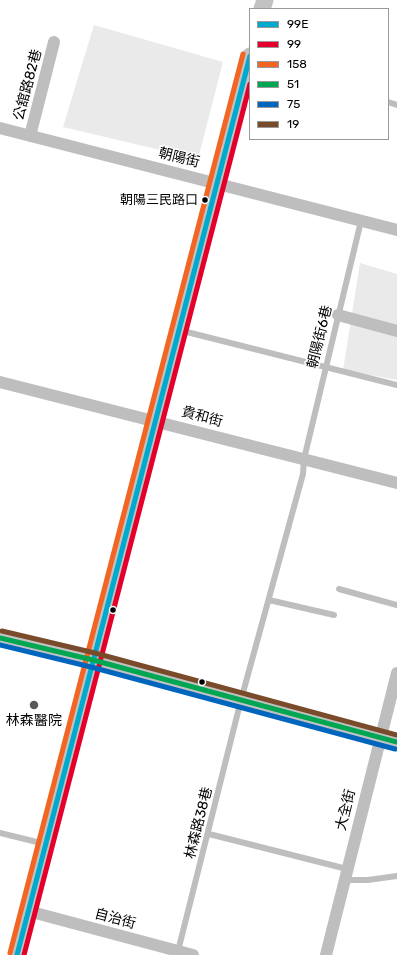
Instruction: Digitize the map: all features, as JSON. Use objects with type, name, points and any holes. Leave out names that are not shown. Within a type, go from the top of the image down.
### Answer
[{"type":"main road","points":[[17,955],[249,62]]},
{"type":"main road","points":[[0,638],[93,660],[397,742]]},
{"type":"street","name":"公舘路82巷","points":[[30,136],[54,42]]},
{"type":"street","name":"朝陽街","points":[[0,128],[397,230]]},
{"type":"street","points":[[338,315],[397,330]]},
{"type":"street","name":"貴和街","points":[[0,382],[397,483]]},
{"type":"street","name":"大全街","points":[[326,955],[397,673]]},
{"type":"street","name":"自治街","points":[[28,911],[193,955]]},
{"type":"lane","name":"朝陽街6巷","points":[[269,600],[303,474],[304,459],[325,367],[361,221]]},
{"type":"lane","points":[[179,330],[397,385]]},
{"type":"lane","points":[[339,589],[397,605]]},
{"type":"lane","points":[[269,600],[334,615]]},
{"type":"lane","name":"林森路38巷","points":[[178,951],[209,834],[241,700],[269,600]]},
{"type":"lane","points":[[0,833],[45,844]]},
{"type":"lane","points":[[209,834],[368,880],[397,876]]},
{"type":"shaded area","points":[[94,25],[223,62],[198,159],[63,127]]},
{"type":"shaded area","points":[[360,263],[397,274],[397,380],[343,370]]},
{"type":"transit line","name":"158","points":[[10,953],[243,54]]},
{"type":"transit line","name":"99E","points":[[17,955],[249,60]]},
{"type":"transit line","name":"99","points":[[24,955],[249,88]]},
{"type":"transit line","name":"19","points":[[2,631],[95,653],[397,735]]},
{"type":"transit line","name":"51","points":[[0,638],[93,660],[397,742]]},
{"type":"transit line","name":"75","points":[[0,645],[91,667],[395,749]]},
{"type":"place","name":"朝陽三民路口","points":[[205,200]]},
{"type":"place","name":"林森醫院","points":[[34,705]]}]
